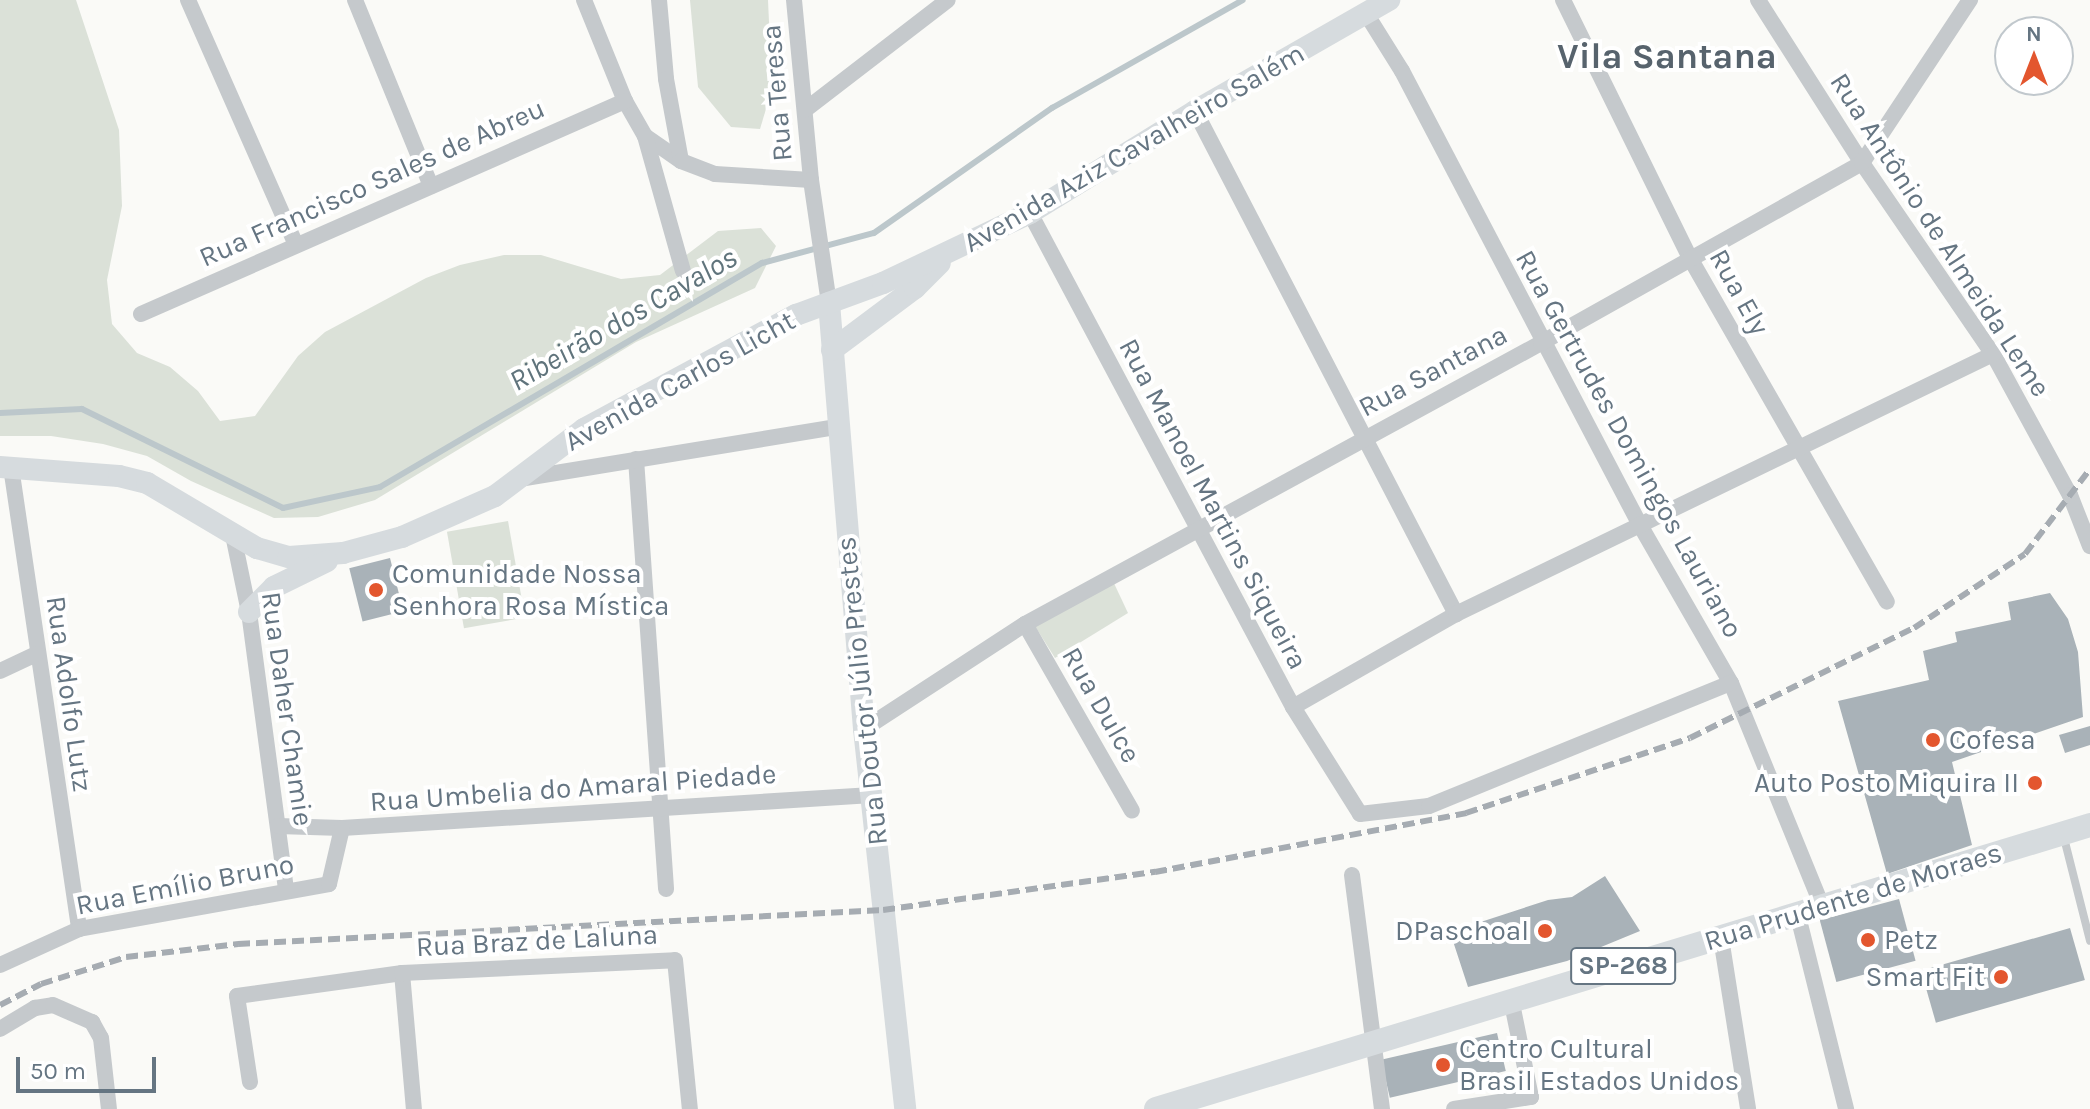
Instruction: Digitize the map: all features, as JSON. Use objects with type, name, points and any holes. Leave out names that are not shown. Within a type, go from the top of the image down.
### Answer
[{"type":"main road","name":"Avenida Aziz Cavalheiro Salém","points":[[829,303],[949,253],[1030,213],[1195,111],[1389,0]]},
{"type":"main road","points":[[832,350],[915,288],[949,253]]},
{"type":"main road","name":"Rua Doutor Júlio Prestes","points":[[829,303],[864,729],[905,1109]]},
{"type":"main road","name":"Avenida Carlos Licht","points":[[5,467],[119,476],[147,483],[257,548],[289,557],[317,558],[343,553],[402,537],[460,514],[518,479],[584,429],[796,315],[829,303]]},
{"type":"main road","points":[[249,612],[257,600],[274,587],[343,553]]},
{"type":"main road","name":"Rua Prudente de Moraes","points":[[1156,1109],[1511,999],[1823,909],[2090,825]]},
{"type":"street","points":[[188,0],[296,245]]},
{"type":"street","points":[[355,0],[431,186]]},
{"type":"street","points":[[584,0],[625,101],[645,136],[683,271]]},
{"type":"street","points":[[659,0],[666,79],[681,161]]},
{"type":"street","name":"Rua Teresa","points":[[794,0],[811,180],[819,225]]},
{"type":"street","points":[[805,110],[948,0]]},
{"type":"street","name":"Rua Ely","points":[[1563,0],[1690,258],[1887,602]]},
{"type":"street","name":"Rua Antônio de Almeida Leme","points":[[1758,0],[1862,163],[1993,354],[2070,495],[2090,546]]},
{"type":"street","name":"Rua Santana","points":[[864,729],[1025,624],[1541,343],[1862,163],[1970,0]]},
{"type":"street","name":"Rua Gertrudes Domingos Lauriano","points":[[1367,15],[1402,71],[1541,343],[1640,525],[1731,683],[1823,909]]},
{"type":"street","name":"Rua Francisco Sales de Abreu","points":[[141,314],[625,101]]},
{"type":"street","points":[[1195,111],[1456,614]]},
{"type":"street","points":[[645,136],[681,161],[715,174],[811,180]]},
{"type":"street","name":"Rua Manoel Martins Siqueira","points":[[1030,213],[1293,707],[1360,814],[1429,806],[1731,683]]},
{"type":"street","name":"Rua Doutor Júlio Prestes","points":[[819,225],[829,303]]},
{"type":"street","points":[[1293,707],[1456,614],[1993,354]]},
{"type":"street","points":[[518,479],[837,427]]},
{"type":"street","points":[[636,459],[666,889]]},
{"type":"street","name":"Rua Adolfo Lutz","points":[[5,467],[79,929]]},
{"type":"street","name":"Rua Daher Chamie","points":[[233,535],[249,612],[286,891]]},
{"type":"street","name":"Rua Dulce","points":[[1025,624],[1132,811]]},
{"type":"street","points":[[0,671],[36,654]]},
{"type":"street","name":"Rua Umbelia do Amaral Piedade","points":[[278,826],[342,828],[872,795]]},
{"type":"street","name":"Rua Emílio Bruno","points":[[0,965],[79,929],[329,884],[342,828]]},
{"type":"street","points":[[1352,875],[1382,1109]]},
{"type":"street","points":[[1798,916],[1846,1109]]},
{"type":"street","points":[[1721,938],[1748,1109]]},
{"type":"street","name":"Rua Braz de Laluna","points":[[250,1082],[237,996],[402,973],[675,960],[690,1109]]},
{"type":"street","points":[[402,973],[414,1109]]},
{"type":"street","points":[[1454,1109],[1531,1097],[1511,999]]},
{"type":"street","points":[[0,1029],[35,1008],[53,1005],[92,1022],[101,1038],[109,1109]]},
{"type":"lane","points":[[2062,833],[2090,941]]},
{"type":"shaded area","points":[[0,0],[76,0],[119,130],[122,206],[107,280],[112,324],[137,353],[170,367],[198,391],[220,421],[255,416],[298,356],[325,332],[426,278],[460,265],[504,255],[541,255],[621,279],[660,275],[718,231],[761,228],[776,246],[755,288],[636,342],[375,500],[318,517],[274,518],[191,481],[147,456],[103,444],[51,436],[0,436]]},
{"type":"shaded area","points":[[690,0],[768,0],[772,89],[760,129],[731,127],[698,87]]},
{"type":"shaded area","points":[[508,521],[525,618],[464,628],[447,532]]},
{"type":"shaded area","points":[[1112,579],[1128,613],[1055,658],[1033,623]]},
{"type":"building","name":"Comunidade Nossa Senhora Rosa Mística","points":[[390,558],[403,611],[363,622],[349,568]]},
{"type":"building","name":"Cofesa","points":[[2050,593],[2068,619],[2078,652],[2083,717],[1952,762],[1972,845],[1887,874],[1838,701],[1929,680],[1923,651],[1957,642],[1955,632],[2011,620],[2008,602]]},
{"type":"building","points":[[2090,726],[2090,745],[2065,753],[2059,735]]},
{"type":"building","name":"DPaschoal","points":[[1605,876],[1640,931],[1567,961],[1468,987],[1450,932],[1548,900],[1572,897]]},
{"type":"building","name":"Petz","points":[[1899,899],[1916,961],[1836,982],[1820,920]]},
{"type":"building","points":[[2070,928],[2085,980],[1936,1023],[1921,971]]},
{"type":"building","name":"Centro Cultural Brasil Estados Unidos","points":[[1497,1033],[1506,1071],[1390,1098],[1381,1060]]},
{"type":"waterway","name":"Ribeirão dos Cavalos","points":[[0,413],[82,409],[283,508],[380,487],[762,263],[874,233],[1052,108],[1243,0]]},
{"type":"railway","points":[[0,1005],[41,984],[126,957],[238,944],[883,910],[1155,872],[1466,813],[1690,738],[1914,628],[2025,554],[2090,469]]},
{"type":"place","name":"Comunidade Nossa Senhora Rosa Mística","points":[[376,590]]},
{"type":"place","name":"Cofesa","points":[[1933,740]]},
{"type":"place","name":"Auto Posto Miquira II","points":[[2035,783]]},
{"type":"place","name":"DPaschoal","points":[[1545,931]]},
{"type":"place","name":"Petz","points":[[1868,940]]},
{"type":"place","name":"Smart Fit","points":[[2001,977]]},
{"type":"place","name":"Centro Cultural Brasil Estados Unidos","points":[[1443,1065]]},
{"type":"district","name":"Vila Santana","points":[[1667,57]]}]
